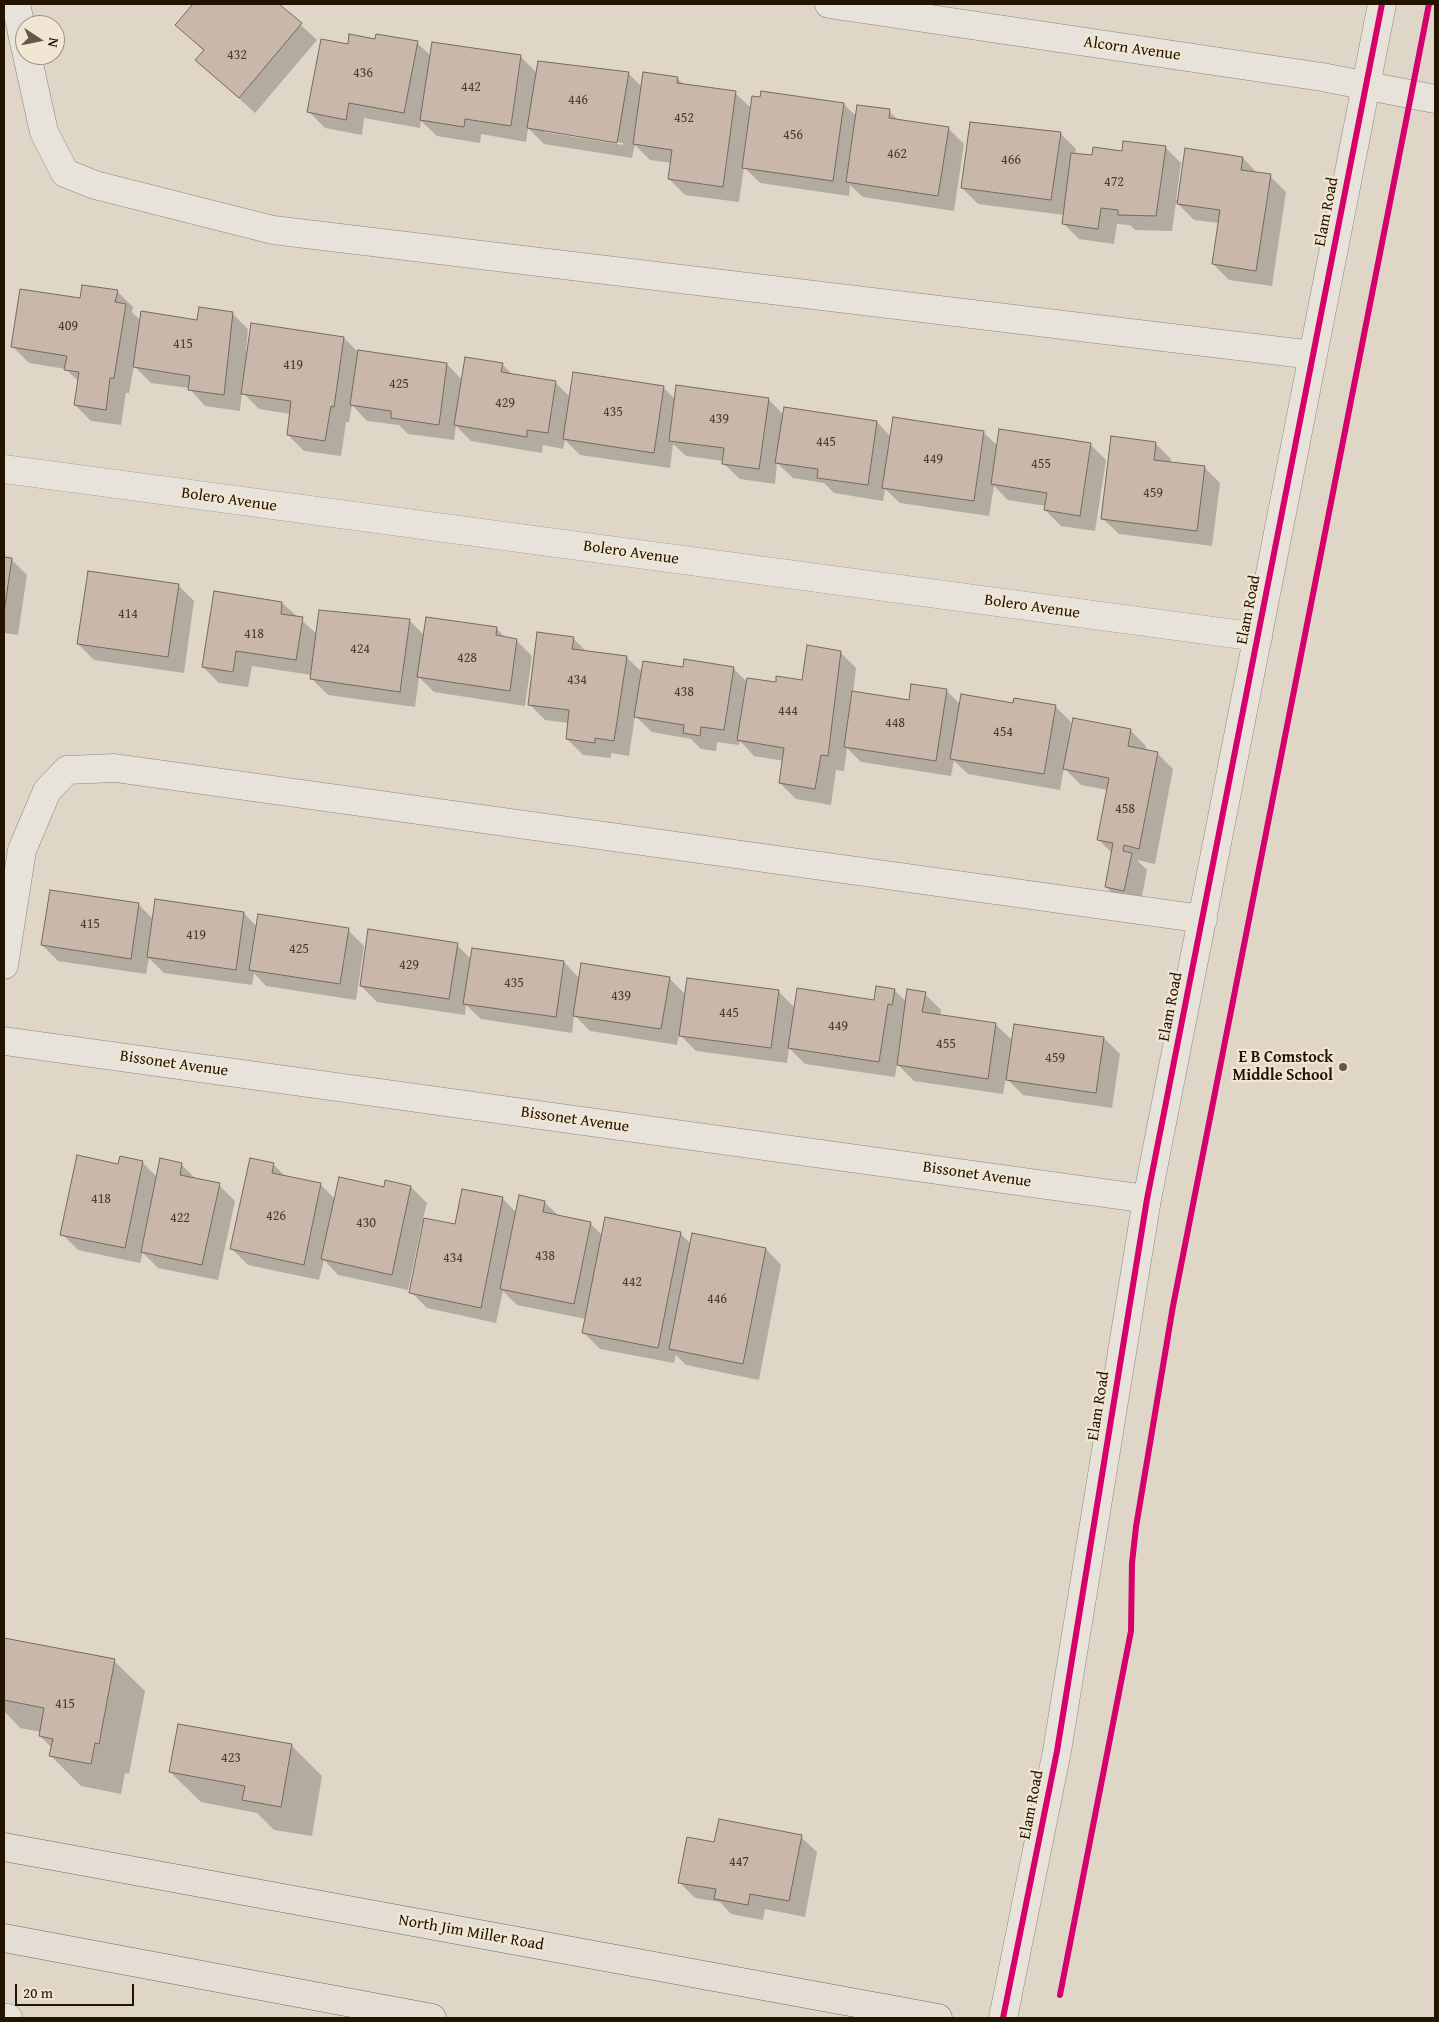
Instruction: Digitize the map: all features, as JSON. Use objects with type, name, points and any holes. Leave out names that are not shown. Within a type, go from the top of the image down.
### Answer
[{"type":"main road","name":"North Jim Miller Road","points":[[4,1847],[938,2018]]},
{"type":"main road","points":[[4,1938],[432,2018]]},
{"type":"street","name":"Alcorn Avenue","points":[[829,4],[1322,77],[1435,99]]},
{"type":"street","name":"Elam Road","points":[[1003,2018],[1057,1751],[1147,1199],[1382,4]]},
{"type":"street","points":[[29,65],[44,132],[65,173],[94,185],[273,230],[1313,355]]},
{"type":"street","name":"Bolero Avenue","points":[[4,469],[1258,637]]},
{"type":"street","points":[[4,965],[22,850],[47,791],[67,770],[115,768],[1203,919]]},
{"type":"street","name":"Bissonet Avenue","points":[[4,1041],[1147,1199]]},
{"type":"building","points":[[193,4],[279,4],[302,23],[239,98],[195,60],[204,50],[175,25]]},
{"type":"building","points":[[349,34],[375,39],[376,34],[418,41],[404,113],[349,103],[346,120],[307,112],[321,39],[348,44]]},
{"type":"building","points":[[432,42],[521,55],[511,126],[465,119],[464,127],[420,120]]},
{"type":"building","points":[[538,61],[629,72],[617,143],[527,128]]},
{"type":"building","points":[[643,72],[678,77],[677,83],[736,91],[723,187],[668,179],[672,150],[633,144]]},
{"type":"building","points":[[761,91],[844,103],[833,181],[742,168],[752,96],[760,97]]},
{"type":"building","points":[[857,105],[890,109],[889,118],[949,127],[938,196],[846,182]]},
{"type":"building","points":[[970,122],[1061,132],[1051,200],[961,188]]},
{"type":"building","points":[[1123,141],[1166,146],[1156,216],[1118,215],[1118,210],[1101,208],[1098,229],[1062,224],[1071,153],[1092,155],[1093,147],[1122,151]]},
{"type":"building","points":[[1185,148],[1243,157],[1241,170],[1271,174],[1256,271],[1212,264],[1220,210],[1177,204]]},
{"type":"building","points":[[82,285],[118,290],[115,302],[126,304],[114,378],[110,378],[106,410],[74,405],[79,372],[64,370],[67,356],[11,347],[20,289],[80,298]]},
{"type":"building","points":[[199,307],[233,312],[224,395],[188,390],[190,376],[133,367],[141,311],[197,320]]},
{"type":"building","points":[[251,323],[344,337],[334,407],[331,406],[325,441],[287,435],[291,401],[241,394]]},
{"type":"building","points":[[358,350],[447,363],[439,425],[391,418],[391,411],[350,405]]},
{"type":"building","points":[[465,357],[503,363],[501,372],[556,381],[548,433],[527,430],[527,437],[454,425]]},
{"type":"building","points":[[573,372],[664,386],[654,453],[563,439]]},
{"type":"building","points":[[676,385],[769,398],[759,469],[722,464],[724,448],[669,441]]},
{"type":"building","points":[[784,407],[877,421],[868,485],[817,478],[818,469],[775,463]]},
{"type":"building","points":[[893,417],[984,431],[974,501],[882,488]]},
{"type":"building","points":[[999,429],[1091,443],[1080,516],[1044,510],[1047,493],[991,484]]},
{"type":"building","points":[[1111,436],[1156,442],[1154,460],[1205,466],[1197,531],[1101,519]]},
{"type":"building","points":[[4,557],[12,558],[4,612]]},
{"type":"building","points":[[88,571],[179,584],[168,657],[77,644]]},
{"type":"building","points":[[214,591],[282,602],[281,614],[303,617],[296,660],[236,651],[233,672],[202,667]]},
{"type":"building","points":[[319,610],[410,619],[400,692],[310,679]]},
{"type":"building","points":[[426,617],[497,627],[496,635],[517,639],[510,691],[417,677]]},
{"type":"building","points":[[537,632],[574,637],[572,649],[627,656],[614,741],[595,738],[595,743],[566,739],[569,710],[528,705]]},
{"type":"building","points":[[807,645],[841,651],[828,756],[821,755],[815,789],[779,783],[784,748],[737,740],[747,678],[776,682],[776,676],[802,680]]},
{"type":"building","points":[[684,659],[734,667],[724,730],[701,727],[700,736],[683,733],[684,725],[634,717],[643,661],[683,667]]},
{"type":"building","points":[[911,684],[947,689],[936,761],[844,747],[852,691],[909,700]]},
{"type":"building","points":[[961,694],[1013,703],[1014,698],[1056,705],[1044,774],[950,759]]},
{"type":"building","points":[[1073,718],[1131,729],[1128,746],[1158,752],[1139,849],[1124,845],[1123,851],[1132,853],[1124,891],[1105,887],[1113,843],[1097,840],[1109,778],[1063,769]]},
{"type":"building","points":[[50,890],[139,903],[131,959],[41,945]]},
{"type":"building","points":[[155,899],[244,912],[236,970],[147,957]]},
{"type":"building","points":[[258,914],[349,928],[340,984],[249,970]]},
{"type":"building","points":[[368,929],[458,943],[449,999],[360,986]]},
{"type":"building","points":[[472,948],[564,961],[556,1017],[463,1004]]},
{"type":"building","points":[[581,963],[670,977],[661,1029],[573,1016]]},
{"type":"building","points":[[687,978],[779,990],[771,1048],[679,1036]]},
{"type":"building","points":[[876,986],[895,989],[892,1005],[888,1004],[879,1062],[788,1048],[797,988],[874,1000]]},
{"type":"building","points":[[907,989],[926,992],[922,1012],[996,1023],[988,1079],[897,1065]]},
{"type":"building","points":[[1014,1024],[1104,1037],[1096,1093],[1006,1080]]},
{"type":"building","points":[[77,1155],[118,1164],[120,1156],[143,1161],[125,1248],[60,1235]]},
{"type":"building","points":[[160,1158],[182,1163],[180,1175],[220,1183],[202,1265],[141,1252]]},
{"type":"building","points":[[250,1158],[274,1163],[272,1173],[321,1183],[304,1265],[230,1249]]},
{"type":"building","points":[[339,1177],[384,1187],[385,1180],[411,1186],[392,1275],[321,1259]]},
{"type":"building","points":[[462,1189],[503,1197],[481,1308],[409,1293],[424,1218],[455,1224]]},
{"type":"building","points":[[519,1195],[545,1201],[543,1212],[591,1222],[574,1304],[500,1289]]},
{"type":"building","points":[[605,1217],[681,1232],[658,1348],[582,1333]]},
{"type":"building","points":[[692,1233],[766,1248],[743,1364],[669,1349]]},
{"type":"building","points":[[4,1638],[115,1659],[99,1744],[95,1743],[91,1764],[49,1756],[53,1739],[39,1736],[44,1708],[4,1700]]},
{"type":"building","points":[[178,1724],[292,1744],[281,1807],[242,1800],[245,1786],[169,1772]]},
{"type":"building","points":[[719,1819],[802,1835],[789,1901],[750,1894],[748,1905],[714,1899],[716,1889],[678,1883],[687,1837],[714,1842]]},
{"type":"cycle path","points":[[1003,2018],[1057,1751],[1147,1199],[1382,4]]},
{"type":"cycle path","points":[[1060,1995],[1131,1631],[1132,1563],[1136,1527],[1173,1306],[1429,4]]},
{"type":"place","name":"E B Comstock Middle School","points":[[1343,1067]]}]
